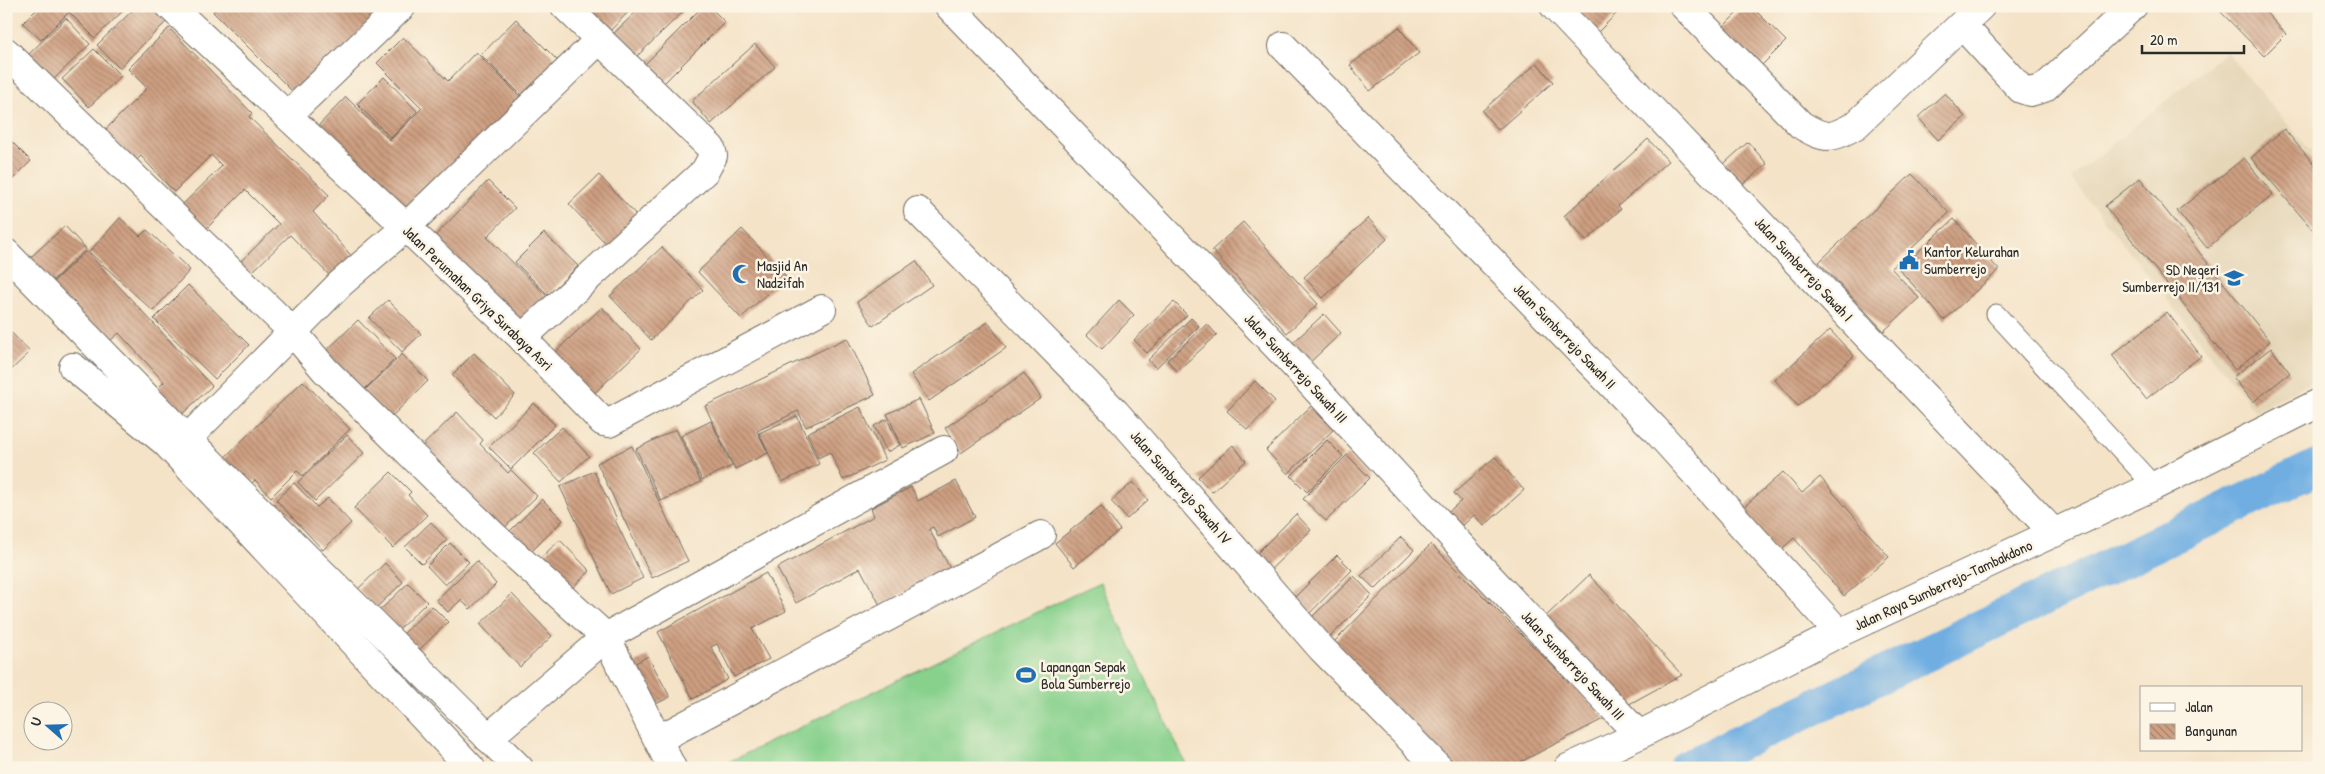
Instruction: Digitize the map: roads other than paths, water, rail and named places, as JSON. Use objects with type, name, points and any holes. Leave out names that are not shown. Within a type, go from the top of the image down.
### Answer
[{"type":"street","points":[[288,115],[402,6]]},
{"type":"street","points":[[522,338],[704,171],[713,156],[711,148],[565,6]]},
{"type":"street","name":"Jalan Sumberrejo Sawah III","points":[[950,6],[1283,353],[1490,578],[1639,735]]},
{"type":"street","name":"Jalan Sumberrejo Sawah I","points":[[1554,6],[2054,533]]},
{"type":"street","points":[[1684,6],[1801,125],[1820,137],[1840,134],[1856,126],[1981,6]]},
{"type":"street","points":[[1962,25],[2021,89],[2030,92],[2044,88],[2133,6]]},
{"type":"street","name":"Jalan Perumahan Griya Surabaya Asri","points":[[176,9],[522,338],[599,420],[609,423],[822,309]]},
{"type":"street","points":[[188,439],[340,284],[406,227],[599,40]]},
{"type":"street","name":"Jalan Sumberrejo Sawah II","points":[[1283,46],[1654,428],[1840,633]]},
{"type":"street","points":[[6,52],[293,332],[325,370],[487,529],[606,637],[672,768]]},
{"type":"street","name":"Jalan Sumberrejo Sawah IV","points":[[918,212],[1116,413],[1322,649],[1439,768]]},
{"type":"street","points":[[6,253],[188,439],[520,768]]},
{"type":"street","points":[[73,367],[165,442],[471,768]]},
{"type":"street","name":"Jalan Raya Sumberrejo-Tambakdono","points":[[1568,768],[1639,735],[1840,633],[2154,486],[2319,402]]},
{"type":"street","points":[[488,738],[606,637],[944,450]]},
{"type":"street","points":[[659,739],[1042,536]]},
{"type":"lane","points":[[1996,314],[2154,486]]},
{"type":"waterway","points":[[1687,768],[2319,466]]},
{"type":"place","name":"Kantor Kelurahan Sumberrejo","points":[[1909,260]]},
{"type":"place","name":"Masjid An Nadzifah","points":[[742,274]]},
{"type":"place","name":"SD Negeri Sumberrejo II/131","points":[[2234,278]]},
{"type":"place","name":"Lapangan Sepak Bola Sumberrejo","points":[[1026,675]]}]
